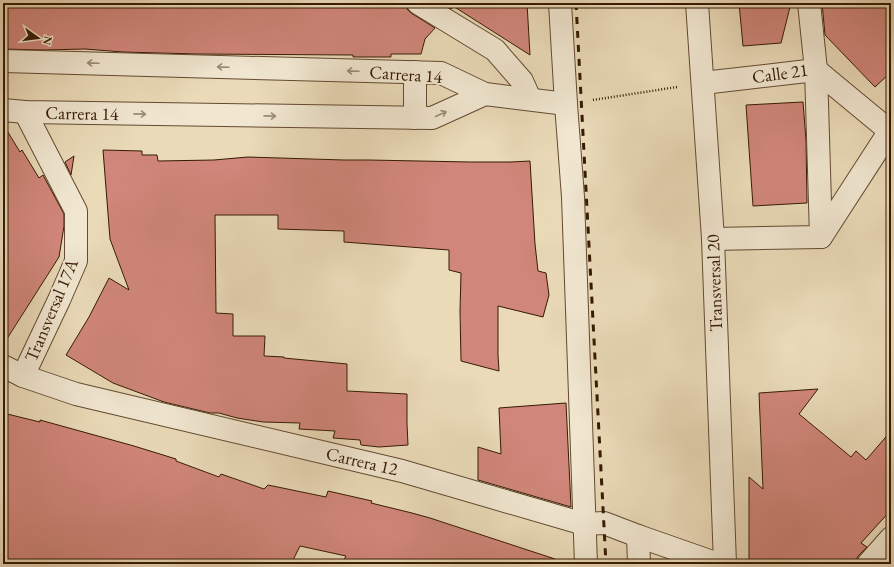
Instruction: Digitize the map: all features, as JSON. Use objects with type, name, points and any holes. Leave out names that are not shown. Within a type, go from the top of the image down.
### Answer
[{"type":"street","points":[[418,3],[495,50],[522,81],[530,99]]},
{"type":"street","points":[[560,3],[573,197],[586,564]]},
{"type":"street","name":"Transversal 20","points":[[697,3],[713,239],[725,564]]},
{"type":"street","name":"Calle 21","points":[[703,83],[816,70],[809,3]]},
{"type":"street","name":"Carrera 14","points":[[3,61],[441,73],[485,94]]},
{"type":"street","points":[[816,70],[891,130],[820,237]]},
{"type":"street","points":[[816,70],[820,237]]},
{"type":"street","points":[[416,72],[416,118]]},
{"type":"street","points":[[485,94],[566,104]]},
{"type":"street","name":"Carrera 14","points":[[3,110],[25,112],[432,118],[485,94]]},
{"type":"street","name":"Transversal 17A","points":[[23,376],[76,261],[76,211],[25,112]]},
{"type":"street","points":[[713,239],[820,237]]},
{"type":"street","name":"Carrera 12","points":[[3,366],[23,376],[76,394],[402,471],[584,524],[604,523],[718,564]]},
{"type":"street","points":[[638,536],[638,564]]},
{"type":"street","points":[[868,564],[891,538]]},
{"type":"path","points":[[566,104],[703,83]]},
{"type":"building","points":[[3,3],[406,3],[407,9],[411,13],[435,28],[425,39],[421,54],[391,54],[391,57],[353,57],[353,55],[197,54],[123,52],[85,49],[3,49]]},
{"type":"building","points":[[442,3],[527,3],[530,55],[453,6],[451,9]]},
{"type":"building","points":[[739,3],[791,3],[781,43],[743,46]]},
{"type":"building","points":[[822,3],[891,3],[891,72],[875,87],[825,35]]},
{"type":"building","points":[[803,102],[806,140],[807,203],[753,206],[746,105]]},
{"type":"building","points":[[3,124],[20,152],[22,150],[39,178],[43,175],[64,214],[64,226],[59,257],[3,345]]},
{"type":"building","points":[[103,150],[142,151],[142,155],[157,155],[158,161],[214,160],[248,157],[470,162],[530,161],[538,271],[546,273],[549,295],[543,317],[498,306],[499,371],[461,361],[461,273],[449,270],[449,250],[344,242],[344,231],[278,229],[278,215],[215,215],[216,313],[233,314],[233,336],[265,336],[264,356],[347,364],[347,391],[407,394],[408,445],[379,447],[361,445],[360,440],[333,438],[335,431],[299,429],[300,423],[263,422],[237,418],[219,413],[210,413],[164,402],[113,383],[66,355],[89,317],[109,278],[129,290],[110,239]]},
{"type":"building","points":[[74,156],[71,175],[65,162]]},
{"type":"building","points":[[818,389],[799,414],[851,457],[856,451],[866,460],[891,431],[891,510],[861,543],[867,547],[858,556],[856,564],[749,564],[749,477],[763,489],[759,393]]},
{"type":"building","points":[[566,403],[571,507],[478,480],[478,447],[501,454],[499,408]]},
{"type":"building","points":[[3,413],[40,422],[40,420],[134,446],[176,459],[176,461],[219,477],[221,474],[264,489],[268,485],[326,497],[328,491],[372,501],[371,503],[430,518],[555,559],[554,564],[342,564],[346,556],[300,546],[291,564],[3,564]]},
{"type":"railway","points":[[576,3],[606,564]]}]
